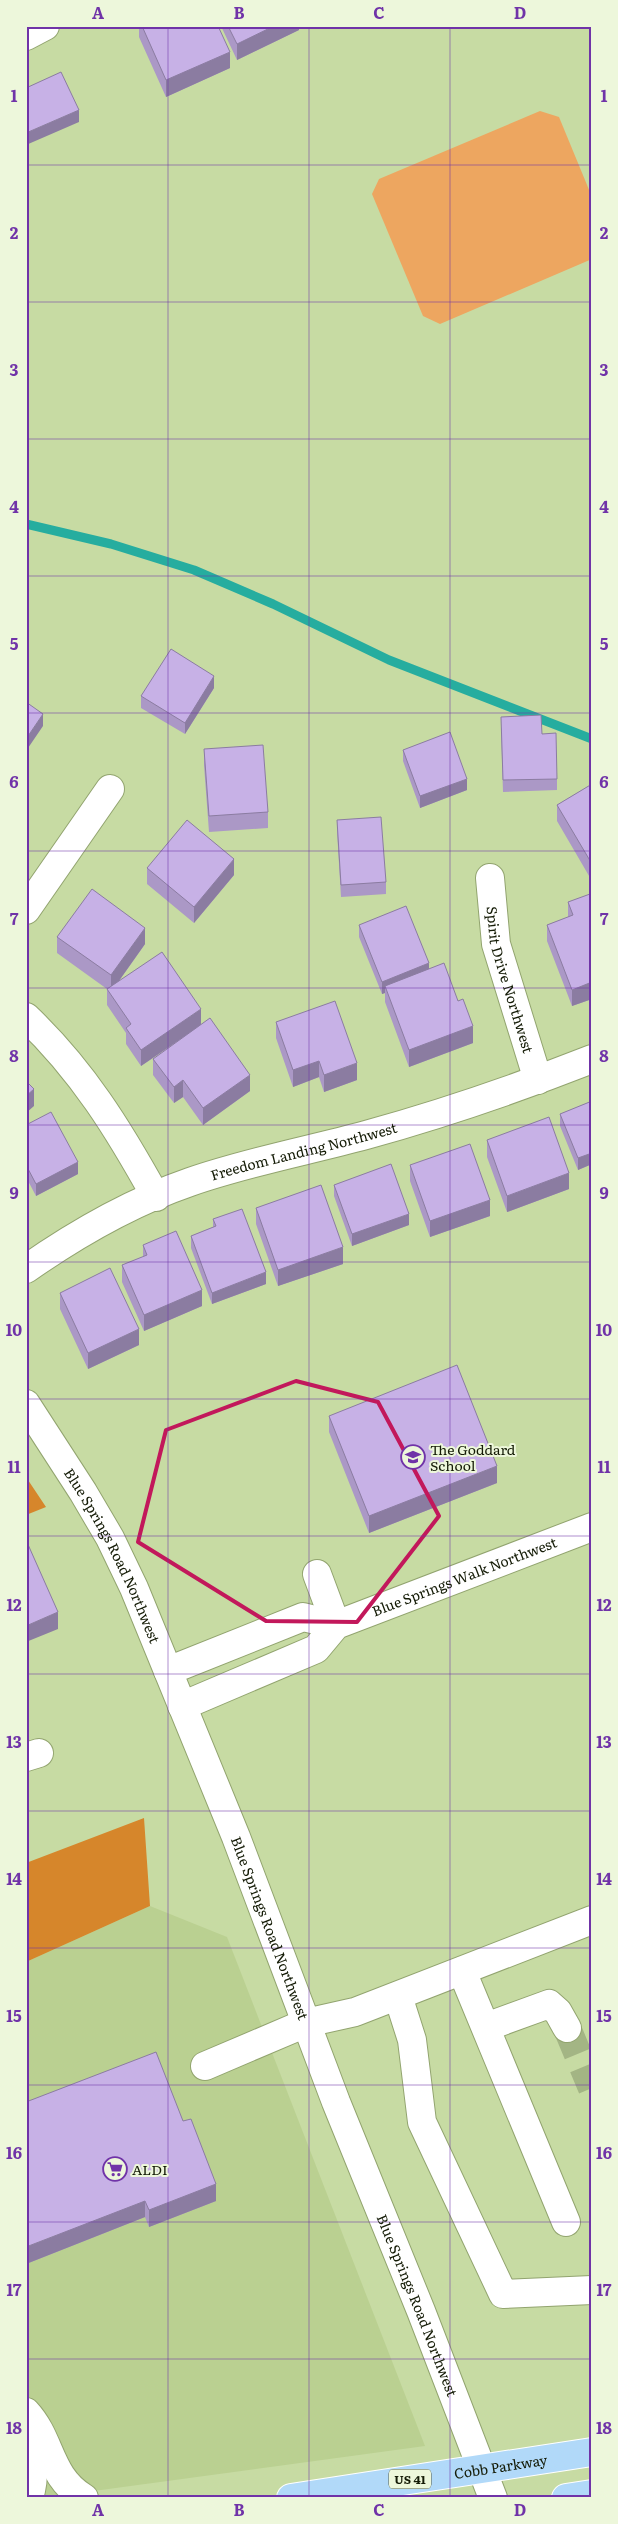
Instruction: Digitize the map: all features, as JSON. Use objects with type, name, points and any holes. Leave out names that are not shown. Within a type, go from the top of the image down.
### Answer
[{"type":"main road","name":"Cobb Parkway","points":[[291,2498],[482,2467],[592,2452]]},
{"type":"main road","points":[[566,2498],[592,2494]]},
{"type":"street","points":[[26,36],[45,26]]},
{"type":"street","points":[[26,910],[110,789]]},
{"type":"street","name":"Spirit Drive Northwest","points":[[490,878],[496,944],[538,1080]]},
{"type":"street","points":[[26,1018],[54,1044],[83,1078],[135,1159],[156,1197]]},
{"type":"street","name":"Freedom Landing Northwest","points":[[26,1268],[76,1235],[189,1182],[273,1158],[366,1135],[538,1080],[592,1059]]},
{"type":"street","name":"Blue Springs Road Northwest","points":[[26,1404],[110,1538],[134,1588],[236,1837],[306,2023],[493,2498]]},
{"type":"street","name":"Blue Springs Walk Northwest","points":[[182,1706],[316,1649],[336,1625],[592,1527]]},
{"type":"street","points":[[317,1574],[336,1625]]},
{"type":"street","points":[[168,1670],[303,1617],[336,1625]]},
{"type":"street","points":[[205,2066],[306,2023],[355,2012],[592,1920]]},
{"type":"street","points":[[462,1971],[566,2222]]},
{"type":"street","points":[[398,1996],[412,2040],[422,2122],[503,2294],[592,2290]]},
{"type":"street","points":[[486,2027],[549,2004],[558,2012],[567,2028]]},
{"type":"street","points":[[26,2412],[37,2424],[59,2476],[71,2490],[84,2498]]},
{"type":"street","points":[[26,2436],[33,2459],[34,2481],[29,2498]]},
{"type":"highlighted area","points":[[296,1381],[378,1402],[439,1516],[357,1622],[266,1621],[138,1542],[166,1430]]},
{"type":"shaded area","points":[[540,111],[559,117],[592,197],[592,259],[440,324],[423,316],[372,194],[379,179]]},
{"type":"shaded area","points":[[26,1477],[46,1507],[26,1515]]},
{"type":"shaded area","points":[[144,1818],[150,1906],[26,1962],[26,1863]]},
{"type":"shaded area","points":[[150,1906],[227,1937],[425,2446],[42,2498],[26,2498],[26,1962]]},
{"type":"building","points":[[142,26],[218,26],[230,52],[166,80]]},
{"type":"building","points":[[228,26],[274,26],[237,44]]},
{"type":"building","points":[[61,72],[79,110],[26,133],[26,88]]},
{"type":"building","points":[[171,649],[214,676],[185,723],[141,696]]},
{"type":"building","points":[[26,702],[43,714],[26,739]]},
{"type":"building","points":[[541,715],[542,734],[556,733],[557,779],[503,780],[501,717]]},
{"type":"building","points":[[450,732],[467,779],[420,796],[403,750]]},
{"type":"building","points":[[263,745],[268,812],[209,816],[204,749]]},
{"type":"building","points":[[592,784],[592,864],[557,805]]},
{"type":"building","points":[[381,817],[386,882],[341,885],[337,820]]},
{"type":"building","points":[[187,820],[234,859],[194,907],[147,868]]},
{"type":"building","points":[[92,889],[145,928],[111,975],[57,937]]},
{"type":"building","points":[[590,894],[592,898],[592,982],[572,990],[547,925],[573,915],[568,902]]},
{"type":"building","points":[[406,906],[429,963],[382,982],[359,925]]},
{"type":"building","points":[[162,952],[201,1009],[141,1050],[126,1028],[131,1024],[107,989]]},
{"type":"building","points":[[444,963],[458,1001],[463,999],[473,1026],[409,1050],[385,986]]},
{"type":"building","points":[[335,1001],[357,1063],[324,1075],[319,1061],[293,1070],[276,1022]]},
{"type":"building","points":[[210,1018],[250,1075],[203,1108],[183,1080],[174,1087],[153,1059]]},
{"type":"building","points":[[26,1081],[34,1089],[26,1096]]},
{"type":"building","points":[[592,1101],[592,1153],[578,1158],[560,1114]]},
{"type":"building","points":[[51,1112],[78,1162],[36,1184],[26,1165],[26,1125]]},
{"type":"building","points":[[549,1117],[569,1173],[507,1196],[487,1140]]},
{"type":"building","points":[[470,1144],[490,1200],[430,1221],[410,1165]]},
{"type":"building","points":[[391,1164],[409,1214],[352,1234],[334,1185]]},
{"type":"building","points":[[321,1185],[343,1247],[278,1270],[256,1208]]},
{"type":"building","points":[[242,1209],[266,1272],[212,1293],[191,1236],[216,1226],[213,1219]]},
{"type":"building","points":[[176,1231],[202,1290],[144,1315],[122,1265],[147,1255],[143,1245]]},
{"type":"building","points":[[110,1268],[139,1329],[88,1353],[60,1293]]},
{"type":"building","name":"The Goddard School","points":[[457,1365],[497,1466],[369,1516],[329,1416]]},
{"type":"building","points":[[26,1540],[58,1612],[26,1626]]},
{"type":"building","name":"ALDI","points":[[156,2052],[183,2121],[191,2119],[216,2184],[149,2210],[145,2201],[26,2247],[26,2102]]},
{"type":"waterway","points":[[26,524],[111,544],[194,570],[273,604],[389,660],[592,739]]},
{"type":"tunnel","points":[[567,2028],[592,2088]]},
{"type":"place","name":"The Goddard School","points":[[413,1457]]},
{"type":"place","name":"ALDI","points":[[115,2169]]}]
